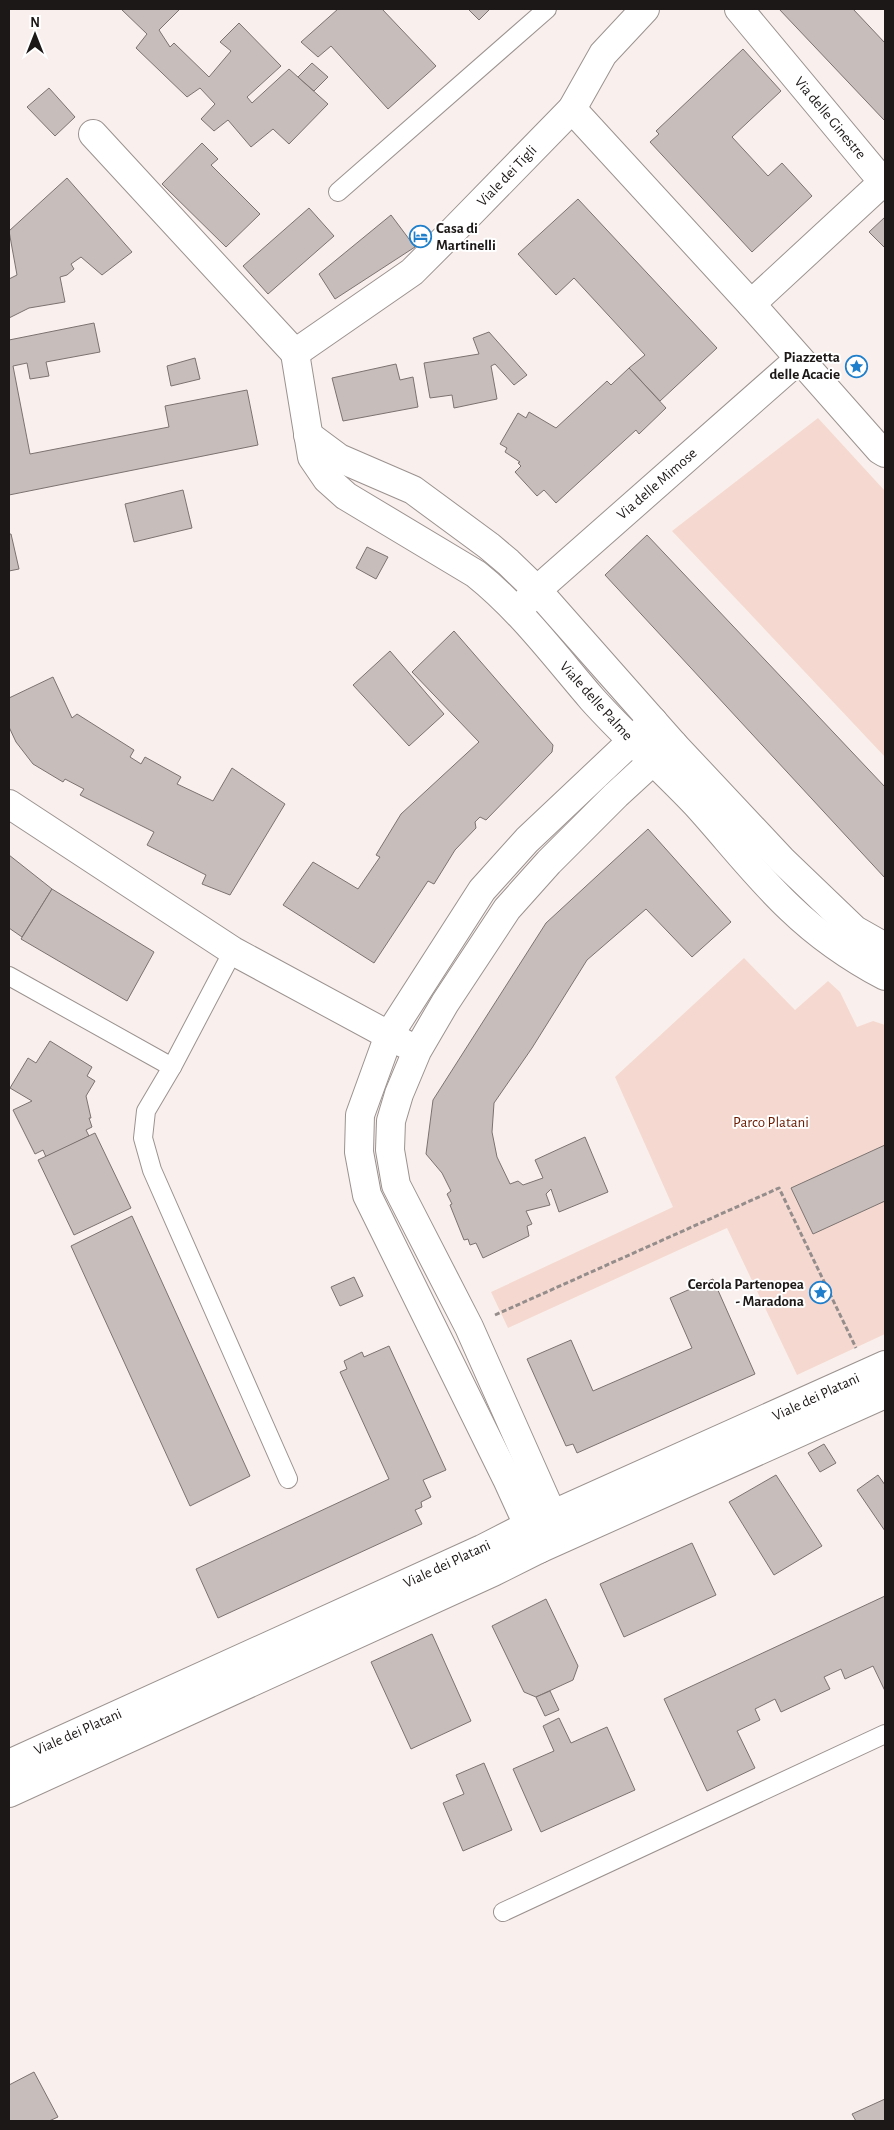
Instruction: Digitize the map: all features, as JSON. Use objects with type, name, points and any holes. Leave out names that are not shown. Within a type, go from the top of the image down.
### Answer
[{"type":"street","name":"Viale dei Tigli","points":[[294,353],[412,272],[572,109],[603,54],[645,9]]},
{"type":"street","name":"Via delle Ginestre","points":[[739,9],[883,182],[751,304]]},
{"type":"street","points":[[572,109],[751,304],[880,450],[885,453]]},
{"type":"street","points":[[93,134],[294,353]]},
{"type":"street","name":"Viale delle Palme","points":[[294,353],[312,457],[327,479],[346,496],[476,574],[517,611],[632,742],[694,802],[790,908],[850,957],[885,976]]},
{"type":"street","name":"Via delle Mimose","points":[[517,611],[537,590],[799,359]]},
{"type":"street","name":"Viale delle Palme","points":[[308,435],[339,458],[413,490],[490,546],[537,590],[674,746],[782,860],[856,930],[885,947]]},
{"type":"street","points":[[541,1520],[367,1195],[358,1152],[360,1115],[389,1034],[482,890],[527,840],[653,722]]},
{"type":"street","points":[[551,1544],[469,1327],[396,1185],[390,1150],[391,1121],[399,1094],[417,1051],[445,1003],[507,909],[549,862],[652,762],[674,746]]},
{"type":"street","points":[[9,804],[233,951],[389,1034],[417,1051]]},
{"type":"street","name":"Viale dei Platani","points":[[9,1764],[876,1369]]},
{"type":"street","name":"Viale dei Platani","points":[[9,1793],[551,1544],[885,1394]]},
{"type":"lane","points":[[338,192],[547,9]]},
{"type":"lane","points":[[233,951],[172,1067],[146,1111],[143,1138],[152,1170],[288,1479]]},
{"type":"lane","points":[[9,976],[172,1067]]},
{"type":"lane","points":[[503,1912],[885,1734]]},
{"type":"path","points":[[490,1318],[779,1188],[876,1369]]},
{"type":"green space","points":[[818,418],[885,491],[885,757],[672,531]]},
{"type":"green space","name":"Parco Platani","points":[[744,958],[795,1010],[828,981],[840,992],[857,1027],[873,1021],[885,1025],[885,1334],[797,1375],[727,1228],[508,1328],[491,1292],[673,1207],[615,1077]]},
{"type":"building","points":[[121,9],[180,9],[159,30],[170,47],[174,43],[209,77],[231,51],[220,42],[239,23],[281,66],[247,97],[252,103],[289,69],[328,104],[289,144],[273,129],[251,147],[228,120],[214,131],[201,119],[215,104],[200,88],[187,97],[136,48],[147,34]]},
{"type":"building","points":[[338,9],[382,9],[436,66],[388,109],[331,46],[318,57],[301,42]]},
{"type":"building","points":[[468,9],[490,9],[479,20]]},
{"type":"building","points":[[779,9],[853,9],[885,43],[884,120]]},
{"type":"building","points":[[743,49],[781,91],[732,137],[768,176],[782,163],[812,196],[752,252],[650,142],[659,134],[656,131]]},
{"type":"building","points":[[312,63],[328,77],[314,91],[298,77]]},
{"type":"building","points":[[49,88],[75,117],[55,136],[27,107]]},
{"type":"building","points":[[202,143],[218,159],[211,165],[260,214],[226,247],[162,184]]},
{"type":"building","points":[[67,178],[132,252],[102,275],[81,257],[71,264],[74,269],[67,275],[60,277],[65,302],[29,308],[9,318],[9,279],[17,275],[9,231]]},
{"type":"building","points":[[578,199],[717,348],[660,401],[629,368],[645,355],[574,278],[556,295],[518,254]]},
{"type":"building","points":[[309,208],[334,236],[268,294],[243,266]]},
{"type":"building","points":[[391,215],[415,247],[335,299],[319,274]]},
{"type":"building","points":[[885,217],[885,248],[869,232]]},
{"type":"building","points":[[94,323],[100,352],[46,362],[49,376],[30,379],[27,363],[13,366],[30,454],[169,427],[165,406],[247,390],[258,445],[9,495],[9,340]]},
{"type":"building","points":[[489,332],[527,375],[514,385],[495,364],[491,366],[497,399],[454,408],[452,395],[430,398],[424,363],[479,354],[473,338]]},
{"type":"building","points":[[195,358],[200,379],[171,386],[167,366]]},
{"type":"building","points":[[396,364],[400,380],[413,377],[418,407],[343,421],[332,378]]},
{"type":"building","points":[[629,368],[666,408],[639,434],[636,430],[556,503],[544,490],[537,496],[515,472],[521,466],[518,463],[520,462],[505,452],[507,448],[500,444],[518,413],[526,418],[529,412],[556,428],[607,381],[611,385]]},
{"type":"building","points":[[183,490],[192,528],[134,542],[125,504]]},
{"type":"building","points":[[9,534],[11,534],[19,569],[9,571]]},
{"type":"building","points":[[647,535],[885,787],[885,878],[605,575]]},
{"type":"building","points":[[367,547],[388,557],[376,579],[356,568]]},
{"type":"building","points":[[454,631],[553,745],[552,752],[486,820],[480,817],[475,822],[476,828],[455,850],[434,884],[428,881],[374,963],[283,905],[313,862],[358,889],[380,857],[376,855],[401,814],[479,742],[412,672]]},
{"type":"building","points":[[390,651],[444,714],[409,746],[353,685]]},
{"type":"building","points":[[53,677],[72,718],[77,714],[134,750],[130,757],[141,764],[145,757],[181,777],[177,784],[213,801],[232,768],[285,804],[230,895],[202,884],[206,875],[147,845],[154,832],[80,795],[84,789],[65,779],[63,782],[33,764],[16,742],[9,727],[9,698]]},
{"type":"building","points":[[648,829],[731,922],[692,957],[646,909],[587,960],[532,1048],[494,1103],[492,1132],[497,1157],[510,1184],[518,1181],[523,1185],[543,1178],[535,1160],[585,1137],[608,1192],[559,1212],[551,1189],[546,1194],[550,1205],[526,1211],[532,1224],[527,1226],[529,1236],[483,1258],[476,1243],[470,1245],[468,1239],[464,1240],[447,1194],[451,1191],[442,1173],[426,1154],[433,1100],[546,923]]},
{"type":"building","points":[[9,855],[52,889],[22,937],[9,928]]},
{"type":"building","points":[[52,889],[154,952],[127,1001],[21,939]]},
{"type":"building","points":[[50,1041],[92,1067],[87,1076],[95,1081],[86,1096],[92,1127],[86,1130],[89,1136],[46,1157],[43,1150],[35,1154],[13,1110],[32,1101],[10,1088],[28,1058],[36,1063]]},
{"type":"building","points":[[95,1133],[131,1208],[74,1235],[38,1160]]},
{"type":"building","points":[[885,1145],[885,1201],[813,1234],[791,1188]]},
{"type":"building","points":[[132,1216],[250,1476],[190,1506],[71,1246]]},
{"type":"building","points":[[354,1277],[363,1296],[340,1306],[331,1287]]},
{"type":"building","points":[[713,1279],[755,1374],[577,1453],[573,1444],[566,1446],[527,1359],[571,1340],[593,1391],[692,1348],[670,1298]]},
{"type":"building","points":[[389,1346],[446,1470],[423,1480],[431,1497],[421,1502],[422,1507],[415,1510],[422,1524],[218,1618],[196,1569],[389,1479],[340,1372],[347,1369],[344,1361],[362,1352],[364,1357]]},
{"type":"building","points":[[824,1444],[836,1463],[820,1472],[808,1453]]},
{"type":"building","points":[[776,1475],[822,1546],[774,1575],[729,1502]]},
{"type":"building","points":[[878,1475],[885,1485],[885,1531],[857,1490]]},
{"type":"building","points":[[692,1543],[716,1595],[624,1637],[600,1584]]},
{"type":"building","points":[[885,1596],[885,1691],[873,1666],[845,1679],[841,1669],[824,1677],[830,1689],[781,1712],[775,1699],[755,1709],[760,1720],[737,1731],[755,1768],[707,1791],[664,1699]]},
{"type":"building","points":[[546,1599],[578,1666],[573,1680],[536,1697],[524,1692],[492,1626]]},
{"type":"building","points":[[432,1634],[471,1721],[411,1749],[371,1662]]},
{"type":"building","points":[[550,1691],[559,1710],[545,1716],[536,1697]]},
{"type":"building","points":[[559,1718],[571,1743],[607,1727],[635,1790],[541,1832],[513,1769],[554,1751],[543,1726]]},
{"type":"building","points":[[484,1763],[512,1830],[463,1851],[443,1803],[464,1794],[456,1775]]},
{"type":"building","points":[[34,2072],[58,2117],[49,2121],[9,2121],[9,2085]]},
{"type":"building","points":[[885,2099],[885,2121],[856,2121],[852,2114]]},
{"type":"place","name":"Casa di Martinelli","points":[[420,237]]},
{"type":"place","name":"Piazzetta delle Acacie","points":[[856,366]]},
{"type":"place","name":"Cercola Partenopea - Maradona","points":[[820,1293]]}]
